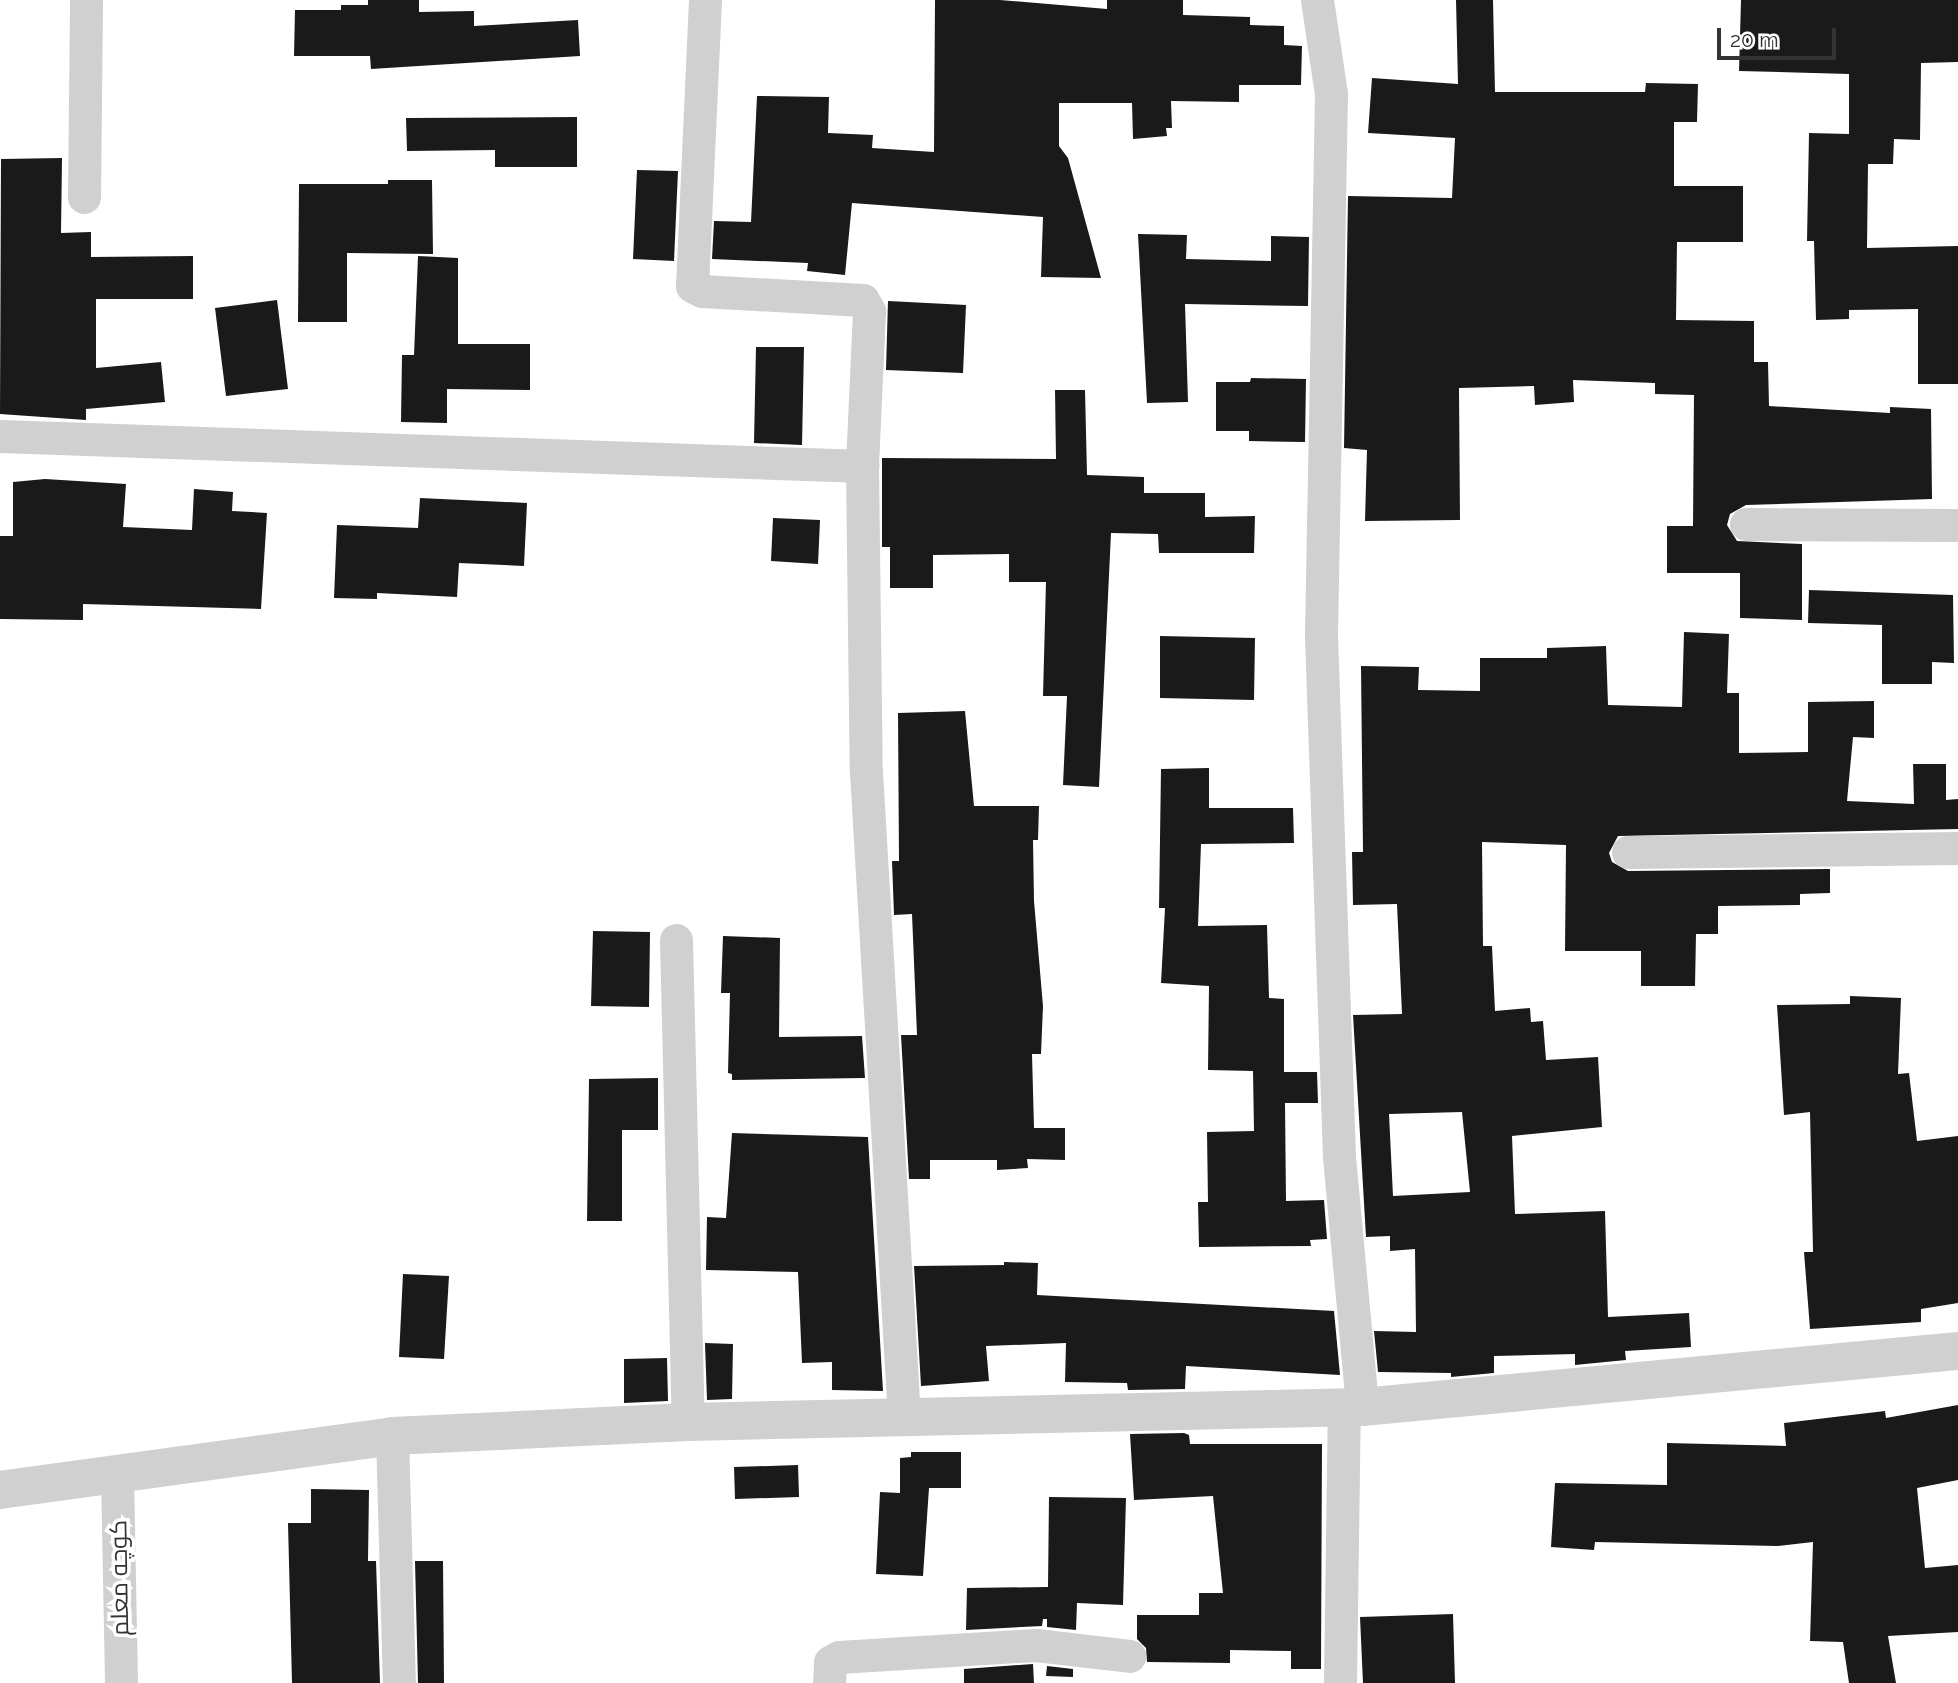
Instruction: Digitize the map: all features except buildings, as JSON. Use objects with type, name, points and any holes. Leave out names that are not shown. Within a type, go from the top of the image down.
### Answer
[{"type":"street","points":[[83,197],[86,0]]},
{"type":"street","points":[[705,0],[692,286],[702,291],[863,300],[868,304],[862,466],[866,772],[904,1417]]},
{"type":"street","points":[[1317,0],[1331,94],[1321,636],[1339,1157],[1353,1407],[1340,1683]]},
{"type":"street","points":[[0,436],[862,466]]},
{"type":"street","points":[[1746,524],[1958,525]]},
{"type":"street","points":[[1628,852],[1958,848]]},
{"type":"street","points":[[676,940],[688,1422]]},
{"type":"street","points":[[0,1490],[393,1436],[688,1422],[1353,1407],[1958,1351]]},
{"type":"street","points":[[393,1436],[399,1683]]},
{"type":"street","name":"کوچه معلم","points":[[117,1474],[121,1683]]},
{"type":"street","points":[[829,1683],[830,1662],[839,1657],[1036,1645],[1129,1656]]}]
